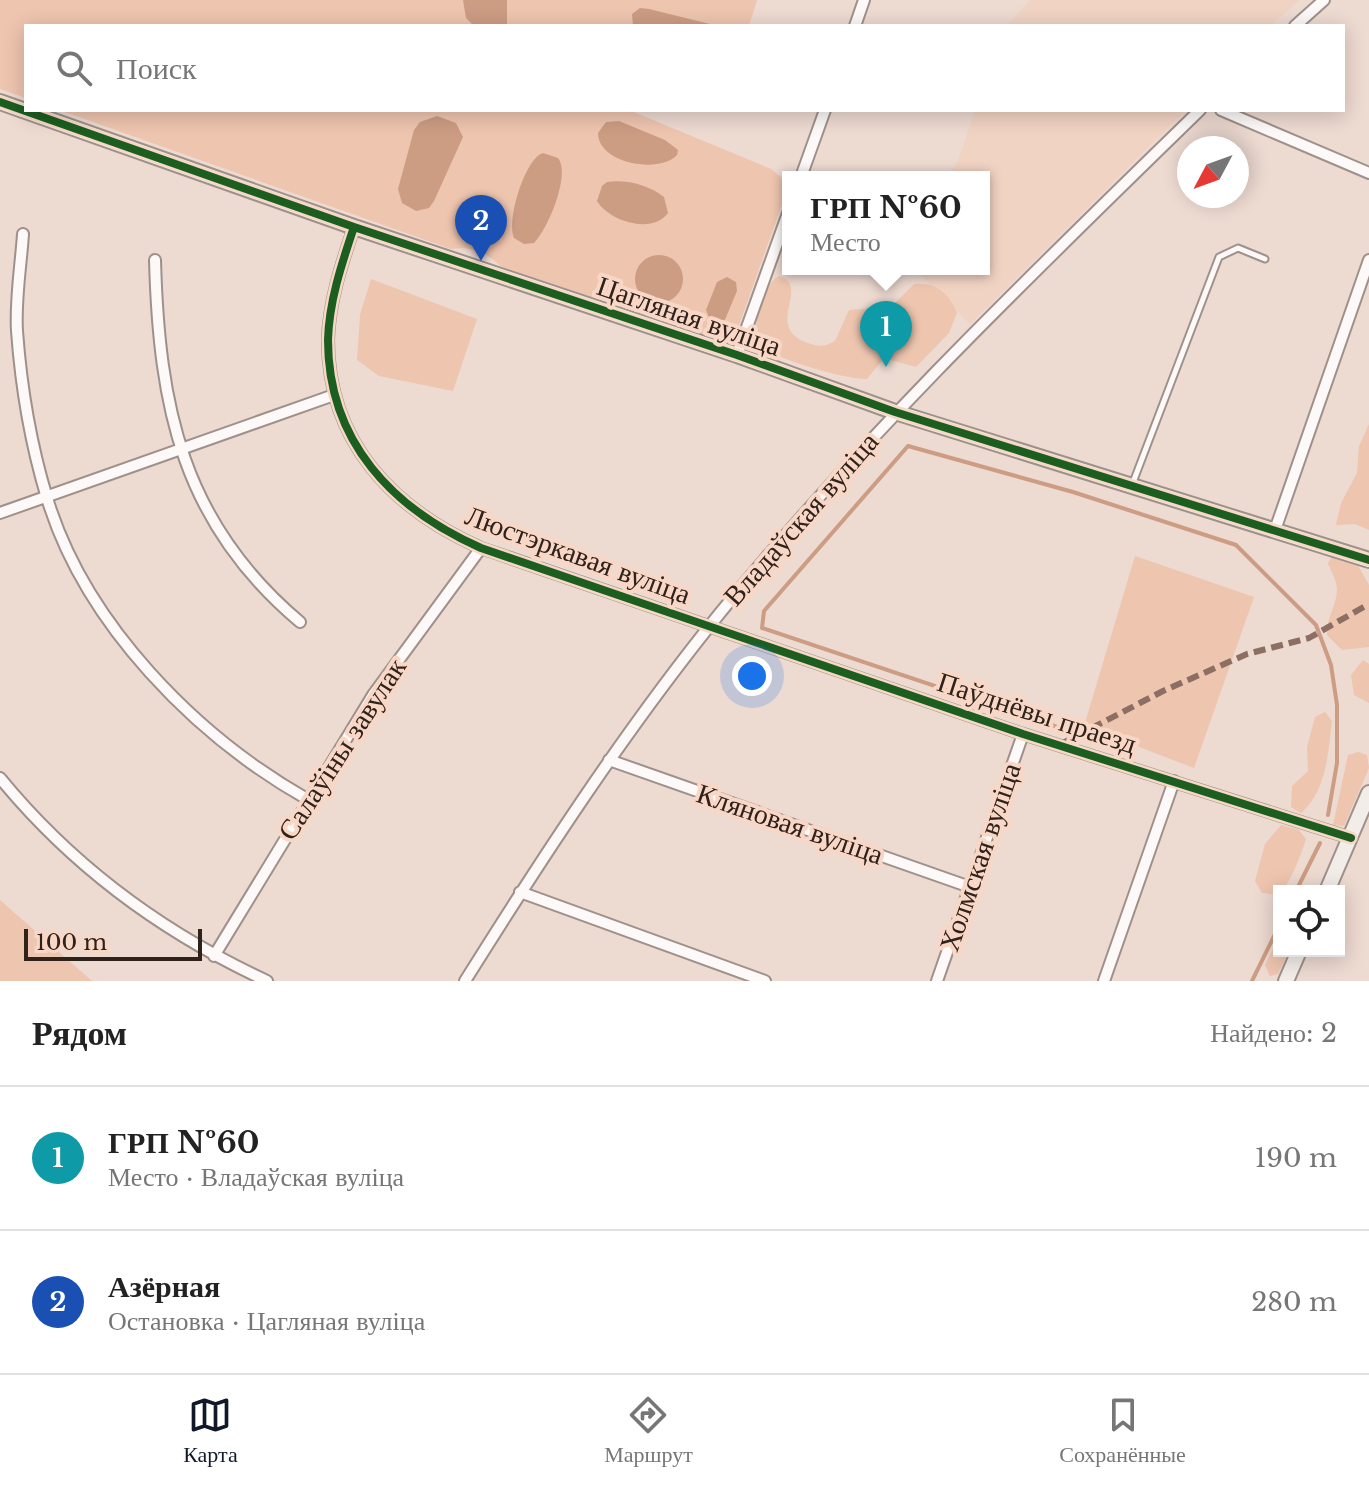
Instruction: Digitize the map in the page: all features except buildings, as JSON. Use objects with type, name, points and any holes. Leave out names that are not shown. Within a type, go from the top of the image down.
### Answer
[{"type":"street","points":[[856,24],[864,0]]},
{"type":"street","points":[[1297,24],[1324,0]]},
{"type":"street","name":"Цагляная вуліца","points":[[0,102],[24,110]]},
{"type":"street","name":"Цагляная вуліца","points":[[28,112],[895,412],[1369,560]]},
{"type":"street","points":[[803,171],[824,112]]},
{"type":"street","name":"Владаўская вуліца","points":[[465,981],[520,892],[609,760],[710,627],[895,412],[1198,112]]},
{"type":"street","points":[[1226,112],[1369,173]]},
{"type":"street","name":"Люстэркавая вуліца","points":[[354,227],[335,288],[328,339],[334,395],[355,443],[392,494],[418,514],[481,548],[710,627]]},
{"type":"street","points":[[737,355],[782,230]]},
{"type":"street","points":[[23,234],[17,328],[27,411],[47,498],[76,564],[101,607],[174,700],[257,771],[307,799]]},
{"type":"street","points":[[155,260],[159,352],[181,449],[214,525],[271,598],[300,622]]},
{"type":"street","points":[[1275,530],[1369,260]]},
{"type":"street","points":[[0,513],[334,395]]},
{"type":"street","name":"Салаўіны завулак","points":[[214,956],[373,695],[481,548]]},
{"type":"street","name":"Паўднёвы праезд","points":[[710,627],[1023,734],[1351,838]]},
{"type":"street","name":"Холмская вуліца","points":[[937,981],[1023,734]]},
{"type":"street","name":"Кляновая вуліца","points":[[609,760],[970,887]]},
{"type":"street","points":[[0,778],[57,842],[92,872],[166,928],[214,956],[267,981]]},
{"type":"street","points":[[1104,981],[1174,781]]},
{"type":"street","points":[[1330,885],[1369,794]]},
{"type":"street","points":[[520,892],[765,981]]},
{"type":"street","points":[[1286,981],[1296,957]]},
{"type":"lane","points":[[1132,486],[1219,257],[1238,248],[1265,259]]},
{"type":"shaded area","points":[[0,0],[757,0],[750,24],[24,24],[24,97],[0,89]]},
{"type":"shaded area","points":[[463,0],[507,0],[507,24],[472,24],[466,18]]},
{"type":"shaded area","points":[[1030,0],[1300,0],[1272,24],[1008,24]]},
{"type":"shaded area","points":[[640,8],[649,9],[710,24],[633,24],[632,14]]},
{"type":"shaded area","points":[[65,112],[634,112],[771,169],[781,177],[782,204],[738,328],[730,337],[715,339],[500,266],[478,251],[451,249]]},
{"type":"shaded area","points":[[974,112],[1184,112],[970,324],[920,275],[990,275],[990,171],[952,171]]},
{"type":"shaded area","points":[[437,116],[456,123],[463,137],[434,201],[429,208],[416,211],[402,203],[398,189],[414,130],[420,122]]},
{"type":"shaded area","points":[[619,121],[665,140],[678,150],[677,155],[669,161],[645,165],[619,159],[601,144],[598,133],[606,122]]},
{"type":"shaded area","points":[[543,153],[558,158],[562,176],[560,188],[540,236],[534,243],[524,244],[514,238],[512,230],[515,205],[530,166]]},
{"type":"shaded area","points":[[607,182],[629,182],[651,189],[664,197],[668,213],[661,220],[642,224],[631,223],[611,214],[597,201],[602,186]]},
{"type":"shaded area","points":[[659,255],[676,262],[683,279],[676,296],[659,303],[642,296],[635,279],[642,262]]},
{"type":"shaded area","points":[[779,276],[788,281],[791,289],[787,319],[789,328],[796,337],[814,345],[823,346],[835,341],[849,310],[891,307],[914,284],[941,290],[957,313],[949,333],[916,367],[884,358],[867,379],[843,376],[781,357],[761,345],[756,328],[759,308],[772,281]]},
{"type":"shaded area","points":[[727,277],[736,282],[737,291],[724,322],[712,325],[706,310],[717,282]]},
{"type":"shaded area","points":[[371,279],[477,319],[453,391],[379,376],[357,360],[360,315]]},
{"type":"shaded area","points":[[1369,424],[1369,530],[1355,524],[1336,525],[1341,503],[1357,473],[1359,446]]},
{"type":"shaded area","points":[[1334,553],[1354,558],[1369,585],[1369,647],[1342,650],[1327,635],[1337,595],[1336,582],[1328,563]]},
{"type":"shaded area","points":[[1135,556],[1254,597],[1194,768],[1084,726]]},
{"type":"shaded area","points":[[1363,660],[1369,664],[1369,703],[1354,695],[1351,675]]},
{"type":"shaded area","points":[[1325,712],[1332,721],[1325,770],[1316,794],[1301,813],[1291,807],[1292,786],[1308,771],[1307,747],[1315,717]]},
{"type":"shaded area","points":[[1358,752],[1367,755],[1369,768],[1344,826],[1333,825],[1348,755]]},
{"type":"shaded area","points":[[1281,825],[1299,830],[1306,839],[1287,883],[1273,885],[1273,894],[1262,893],[1255,881],[1265,844]]},
{"type":"shaded area","points":[[0,900],[91,980],[93,981],[0,981]]},
{"type":"shaded area","points":[[1273,948],[1273,957],[1286,957],[1278,974],[1270,976],[1265,965]]},
{"type":"waterway","points":[[1066,730],[762,628],[764,611],[908,446],[1073,492],[1236,545],[1316,625],[1331,665],[1337,705],[1337,763],[1328,815]]},
{"type":"waterway","points":[[1299,885],[1320,843]]},
{"type":"waterway","points":[[1252,981],[1273,938]]},
{"type":"marked path","points":[[1059,745],[1163,691],[1247,654],[1309,638],[1369,604]]},
{"type":"cycle path","points":[[0,102],[24,110]]},
{"type":"cycle path","points":[[28,112],[895,412],[1369,560]]},
{"type":"cycle path","points":[[354,227],[337,282],[329,325],[331,377],[340,410],[353,440],[372,468],[394,492],[449,532],[481,548],[1023,734],[1351,838]]},
{"type":"place","name":"Азёрная","points":[[481,261]]},
{"type":"place","name":"ГРП №60","points":[[886,367]]}]
